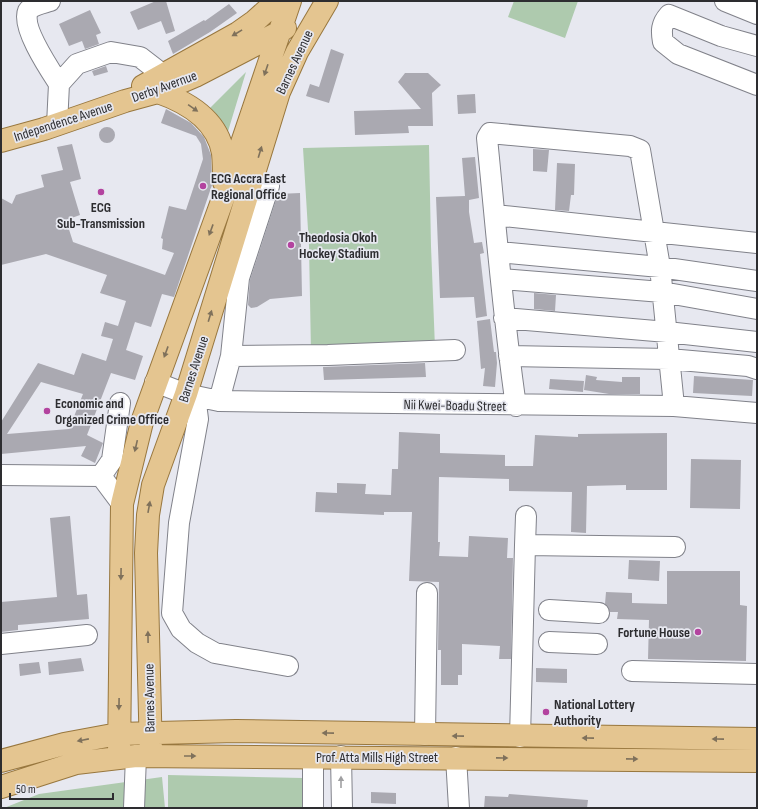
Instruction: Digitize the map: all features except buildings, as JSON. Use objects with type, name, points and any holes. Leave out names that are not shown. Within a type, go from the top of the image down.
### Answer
[{"type":"main road","name":"Derby Avernue","points":[[160,83],[256,21],[277,1]]},
{"type":"main road","name":"Barnes Avenue","points":[[290,1],[225,194],[155,382],[142,422],[122,504],[118,734],[135,756],[150,732],[146,553],[148,515],[153,485],[191,395],[279,92],[297,52],[327,1]]},
{"type":"main road","name":"Derby Avernue","points":[[125,100],[147,82],[160,83],[195,76],[278,34],[317,1]]},
{"type":"main road","points":[[160,83],[203,116],[212,127],[219,140],[223,153],[225,194]]},
{"type":"main road","name":"Independence Avenue","points":[[1,141],[57,125],[125,100]]},
{"type":"main road","name":"Prof. Atta Mills High Street","points":[[1,761],[64,744],[118,734],[150,732],[236,731],[424,736],[757,739]]},
{"type":"main road","name":"Prof. Atta Mills High Street","points":[[1,787],[76,763],[135,756],[341,756],[757,761]]},
{"type":"street","points":[[50,1],[31,7],[28,12],[27,21],[37,47],[59,84],[57,125]]},
{"type":"street","points":[[729,2],[757,14]]},
{"type":"street","points":[[757,46],[721,36],[669,15],[663,21],[661,30],[663,42],[678,54],[757,85]]},
{"type":"street","points":[[59,84],[77,64],[111,52],[140,57],[160,83]]},
{"type":"street","points":[[516,406],[504,318],[502,279],[487,138],[490,133],[630,146],[640,150],[660,267],[674,406]]},
{"type":"street","points":[[219,401],[231,356],[239,278],[269,186]]},
{"type":"street","points":[[495,216],[655,231],[757,243]]},
{"type":"street","points":[[499,252],[660,267],[757,281]]},
{"type":"street","points":[[502,279],[662,292],[757,309]]},
{"type":"street","points":[[504,318],[666,332],[757,342]]},
{"type":"street","points":[[231,356],[328,355],[455,350]]},
{"type":"street","points":[[508,356],[670,359],[748,366],[757,369]]},
{"type":"street","name":"Nii Kwei-Boadu Street","points":[[155,382],[191,395],[219,401],[516,406],[674,406],[757,413]]},
{"type":"street","points":[[191,395],[198,419],[179,523],[172,613],[180,629],[215,653],[288,666]]},
{"type":"street","points":[[101,476],[112,460],[120,403]]},
{"type":"street","points":[[1,475],[101,476]]},
{"type":"street","points":[[101,476],[122,504]]},
{"type":"street","points":[[520,737],[526,516]]},
{"type":"street","points":[[525,545],[675,547]]},
{"type":"street","points":[[424,736],[427,593]]},
{"type":"street","points":[[549,610],[599,613]]},
{"type":"street","points":[[1,644],[87,635]]},
{"type":"street","points":[[549,642],[598,644]]},
{"type":"street","points":[[632,671],[757,674]]},
{"type":"street","points":[[134,808],[135,756]]},
{"type":"street","points":[[313,756],[313,808]]},
{"type":"street","points":[[341,756],[342,808]]},
{"type":"street","points":[[456,757],[460,808]]},
{"type":"green space","points":[[514,1],[578,1],[565,38],[508,17]]},
{"type":"green space","points":[[246,72],[226,138],[209,109]]},
{"type":"green space","name":"Theodosia Okoh Hockey Stadium","points":[[429,145],[435,348],[311,352],[309,246],[303,148]]},
{"type":"green space","points":[[168,775],[303,778],[303,808],[168,808]]},
{"type":"green space","points":[[162,777],[165,808],[4,808],[39,794]]},
{"type":"place","name":"ECG Accra East Regional Office","points":[[203,186]]},
{"type":"place","name":"ECG Sub-Transmission","points":[[101,192]]},
{"type":"place","name":"Theodosia Okoh Hockey Stadium","points":[[291,245]]},
{"type":"place","name":"Economic and Organized Crime Office","points":[[47,411]]},
{"type":"place","name":"Fortune House","points":[[698,632]]},
{"type":"place","name":"National Lottery Authority","points":[[546,712]]}]
